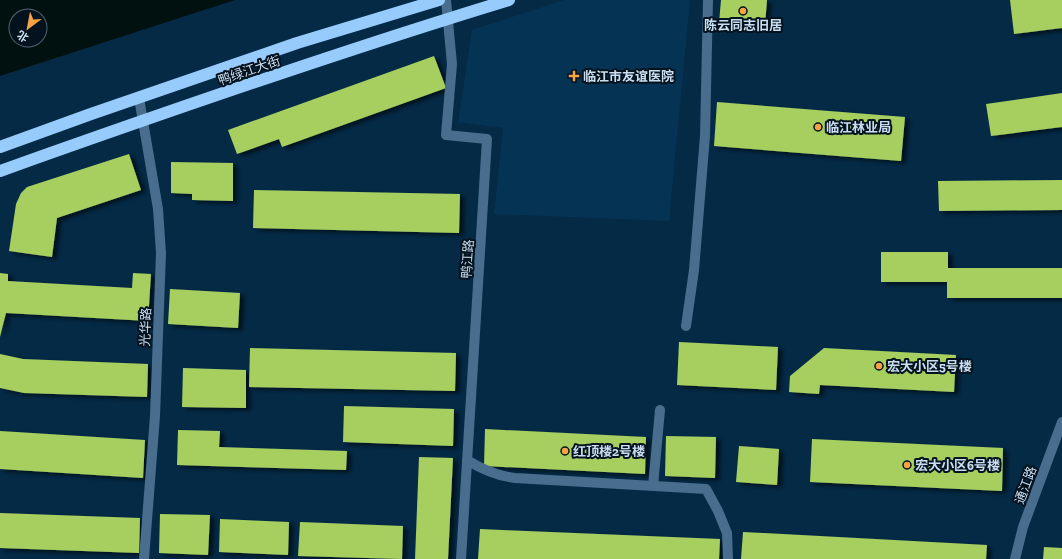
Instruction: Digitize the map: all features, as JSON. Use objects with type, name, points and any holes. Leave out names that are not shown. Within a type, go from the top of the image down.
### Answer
[{"type":"highway","name":"鸭绿江大街","points":[[0,147],[297,43],[439,0]]},
{"type":"highway","name":"鸭绿江大街","points":[[0,171],[401,33],[509,0]]},
{"type":"street","name":"鸭江路","points":[[446,0],[452,64],[446,135],[487,139],[461,559]]},
{"type":"street","points":[[686,326],[694,270],[705,136],[708,0]]},
{"type":"street","name":"光华路","points":[[139,98],[158,209],[161,253],[155,416],[144,559]]},
{"type":"street","points":[[653,486],[660,410]]},
{"type":"street","name":"通江路","points":[[1016,559],[1023,527],[1062,422]]},
{"type":"street","points":[[467,460],[481,469],[500,476],[516,478],[706,489],[718,511],[727,533],[728,559]]},
{"type":"shaded area","points":[[0,0],[235,0],[0,76]]},
{"type":"shaded area","name":"临江市友谊医院","points":[[564,0],[690,0],[669,221],[494,214],[503,128],[458,122],[472,30]]},
{"type":"building","name":"陈云同志旧居","points":[[721,0],[767,0],[765,25],[719,23]]},
{"type":"building","points":[[1010,0],[1062,0],[1062,28],[1014,34]]},
{"type":"building","points":[[434,56],[446,88],[282,147],[279,139],[237,154],[228,130]]},
{"type":"building","points":[[1062,93],[1062,127],[991,136],[986,104]]},
{"type":"building","points":[[717,102],[905,117],[901,161],[714,146]]},
{"type":"building","points":[[129,154],[141,190],[57,218],[52,257],[9,251],[16,204],[21,193],[27,187]]},
{"type":"building","points":[[171,162],[233,163],[233,201],[192,200],[192,194],[171,193]]},
{"type":"building","points":[[1062,180],[1062,210],[939,211],[938,181]]},
{"type":"building","points":[[254,190],[460,194],[459,233],[253,228]]},
{"type":"building","points":[[881,252],[948,252],[948,268],[1062,268],[1062,298],[947,298],[947,282],[881,282]]},
{"type":"building","points":[[0,273],[8,274],[8,281],[132,288],[133,273],[151,274],[148,321],[6,313],[0,337]]},
{"type":"building","points":[[170,289],[240,293],[238,328],[168,324]]},
{"type":"building","points":[[679,342],[778,347],[776,390],[677,385]]},
{"type":"building","points":[[250,348],[456,353],[455,391],[249,387]]},
{"type":"building","name":"宏大小区5号楼","points":[[824,348],[956,355],[954,392],[820,385],[819,394],[789,392],[790,376]]},
{"type":"building","points":[[0,354],[23,359],[148,364],[147,397],[24,393],[0,388]]},
{"type":"building","points":[[183,368],[246,370],[246,408],[182,407]]},
{"type":"building","points":[[344,406],[454,409],[453,446],[343,442]]},
{"type":"building","name":"红顶楼2号楼","points":[[485,429],[646,437],[645,474],[484,466]]},
{"type":"building","points":[[178,430],[220,431],[219,447],[347,451],[346,470],[177,465]]},
{"type":"building","points":[[0,431],[145,440],[143,478],[0,469]]},
{"type":"building","points":[[666,436],[716,437],[715,478],[665,476]]},
{"type":"building","name":"宏大小区6号楼","points":[[812,439],[1003,448],[1002,491],[810,482]]},
{"type":"building","points":[[739,446],[779,449],[777,485],[736,482]]},
{"type":"building","points":[[419,457],[453,458],[448,559],[415,559]]},
{"type":"building","points":[[0,513],[140,518],[139,553],[0,548]]},
{"type":"building","points":[[160,514],[210,515],[208,555],[159,553]]},
{"type":"building","points":[[220,519],[289,522],[288,555],[219,552]]},
{"type":"building","points":[[300,522],[403,526],[402,559],[298,556]]},
{"type":"building","points":[[480,529],[720,539],[719,559],[478,559]]},
{"type":"building","points":[[743,532],[987,545],[986,559],[741,559]]},
{"type":"building","points":[[1044,547],[1062,548],[1062,559],[1043,559]]},
{"type":"place","name":"陈云同志旧居","points":[[743,11]]},
{"type":"place","name":"临江市友谊医院","points":[[574,76]]},
{"type":"place","name":"临江林业局","points":[[818,127]]},
{"type":"place","name":"宏大小区5号楼","points":[[879,366]]},
{"type":"place","name":"红顶楼2号楼","points":[[565,451]]},
{"type":"place","name":"宏大小区6号楼","points":[[907,465]]}]
